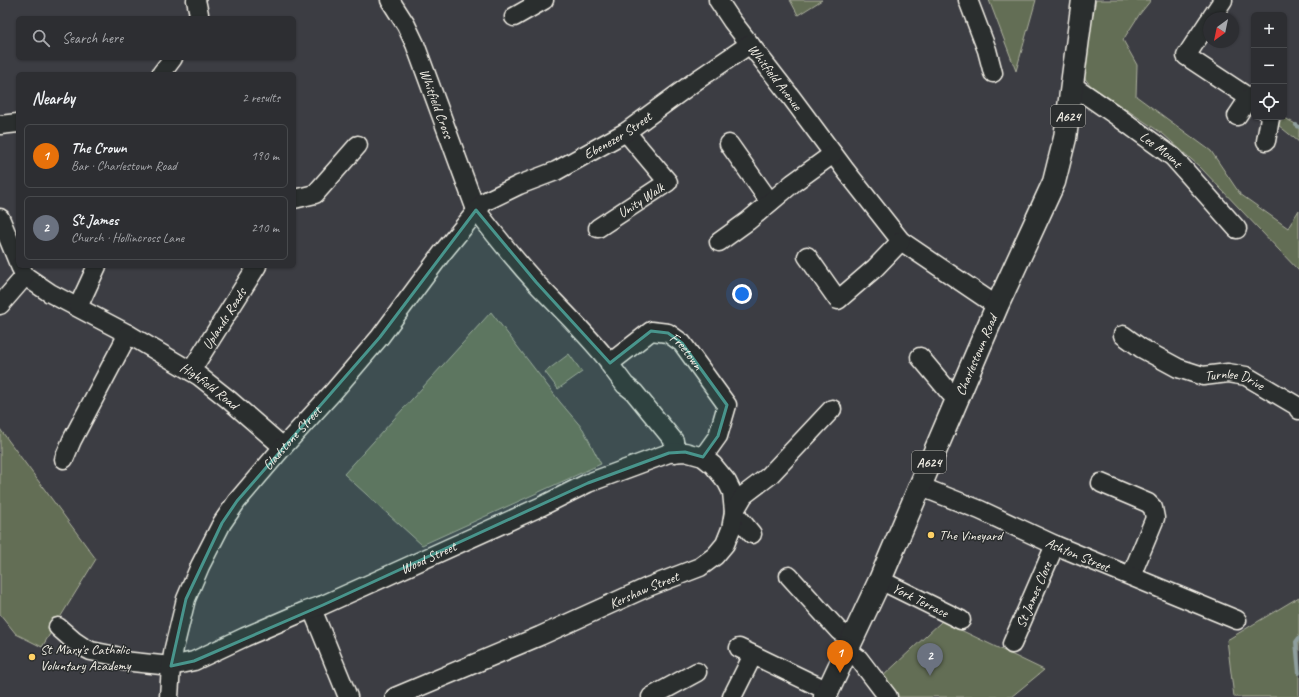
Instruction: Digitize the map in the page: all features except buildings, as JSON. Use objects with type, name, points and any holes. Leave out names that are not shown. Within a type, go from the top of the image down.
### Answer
[{"type":"main road","name":"Charlestown Road","points":[[827,694],[880,580],[997,306],[1054,182],[1065,138],[1083,0]]},
{"type":"street","points":[[196,0],[198,16]]},
{"type":"street","name":"Whitfield Cross","points":[[390,0],[406,24],[415,44],[476,210]]},
{"type":"street","points":[[514,18],[544,0]]},
{"type":"street","name":"Whitfield Avenue","points":[[718,0],[833,154],[901,241],[997,306]]},
{"type":"street","points":[[968,0],[987,50],[993,73]]},
{"type":"street","points":[[1215,12],[1223,0]]},
{"type":"street","points":[[1203,30],[1186,56],[1251,100],[1237,116]]},
{"type":"street","name":"Ebenezer Street","points":[[476,210],[484,202],[519,184],[556,171],[626,132],[690,85],[750,44]]},
{"type":"street","points":[[162,72],[172,60]]},
{"type":"street","name":"Lee Mount","points":[[1072,85],[1173,158],[1237,229]]},
{"type":"street","points":[[1266,141],[1270,120]]},
{"type":"street","points":[[0,125],[16,123]]},
{"type":"street","name":"Unity Walk","points":[[598,228],[668,182],[626,132]]},
{"type":"street","points":[[729,144],[770,202]]},
{"type":"street","points":[[296,199],[315,194],[358,145]]},
{"type":"street","points":[[719,242],[793,183],[833,154]]},
{"type":"street","points":[[476,210],[536,282],[597,346],[610,363],[610,367],[674,441],[680,452],[703,457],[713,465],[727,482],[732,492],[734,512],[752,534]]},
{"type":"street","name":"Gladstone Street","points":[[170,697],[171,666],[186,599],[210,545],[222,523],[237,501],[380,337],[442,252],[476,210]]},
{"type":"street","points":[[0,218],[16,256]]},
{"type":"street","points":[[807,256],[838,300],[875,268],[901,241]]},
{"type":"street","points":[[0,305],[21,268]]},
{"type":"street","name":"Highfield Road","points":[[21,268],[50,293],[128,334],[191,370],[228,399],[283,447]]},
{"type":"street","points":[[78,307],[95,268]]},
{"type":"street","name":"Uplands Roads","points":[[191,370],[256,268]]},
{"type":"street","name":"Freetown","points":[[610,363],[651,331],[668,333],[682,343],[726,405],[718,436],[703,457]]},
{"type":"street","points":[[64,459],[72,440],[128,334]]},
{"type":"street","name":"Turnlee Drive","points":[[1123,335],[1141,348],[1178,368],[1203,376],[1228,373],[1246,376],[1297,406],[1299,410]]},
{"type":"street","points":[[920,357],[950,393],[958,398]]},
{"type":"street","name":"Kershaw Street","points":[[395,697],[540,636],[648,587],[700,567],[715,556],[725,544],[731,529],[734,512],[744,495],[769,476],[832,409]]},
{"type":"street","name":"Wood Street","points":[[58,627],[83,647],[91,651],[116,656],[124,661],[171,666],[194,661],[245,637],[323,605],[542,506],[588,483],[669,453],[680,452]]},
{"type":"street","points":[[1101,483],[1148,503],[1153,508],[1156,518],[1131,576]]},
{"type":"street","name":"Ashton Street","points":[[919,486],[980,510],[1055,545],[1237,620]]},
{"type":"street","name":"St James Close","points":[[1012,644],[1055,545]]},
{"type":"street","points":[[789,576],[839,631],[888,697]]},
{"type":"street","name":"York Terrace","points":[[880,580],[961,620]]},
{"type":"street","points":[[312,609],[348,697]]},
{"type":"street","points":[[732,697],[746,652],[827,694]]},
{"type":"street","points":[[651,697],[697,672]]},
{"type":"highlighted area","points":[[476,210],[536,282],[610,363],[651,331],[668,333],[682,343],[727,405],[718,436],[703,457],[685,452],[669,453],[588,483],[323,605],[194,661],[171,666],[186,599],[222,523],[237,501],[380,337]]},
{"type":"green space","points":[[790,0],[822,0],[798,15]]},
{"type":"green space","points":[[989,0],[1036,0],[1016,71]]},
{"type":"green space","points":[[1096,0],[1151,0],[1139,15],[1123,40],[1137,65],[1136,96],[1211,151],[1240,194],[1288,228],[1299,210],[1299,271],[1201,168],[1163,134],[1091,86],[1083,76],[1090,27]]},
{"type":"green space","points":[[1287,119],[1299,126],[1299,142],[1278,125],[1281,120]]},
{"type":"green space","points":[[491,312],[560,402],[583,429],[601,464],[422,545],[344,474]]},
{"type":"green space","points":[[569,354],[582,372],[558,389],[545,372]]},
{"type":"green space","points":[[0,429],[96,559],[42,647],[16,634],[0,614]]},
{"type":"green space","points":[[1299,597],[1299,697],[1234,697],[1227,640]]},
{"type":"green space","points":[[942,621],[1044,670],[1011,697],[895,697],[881,678]]},
{"type":"waterway","points":[[1299,638],[1296,642],[1299,673]]},
{"type":"place","name":"The Vineyard","points":[[931,535]]},
{"type":"place","name":"St Mary's Catholic Voluntary Academy","points":[[32,657]]},
{"type":"place","name":"The Crown","points":[[840,673]]},
{"type":"place","name":"St James","points":[[930,676]]}]
